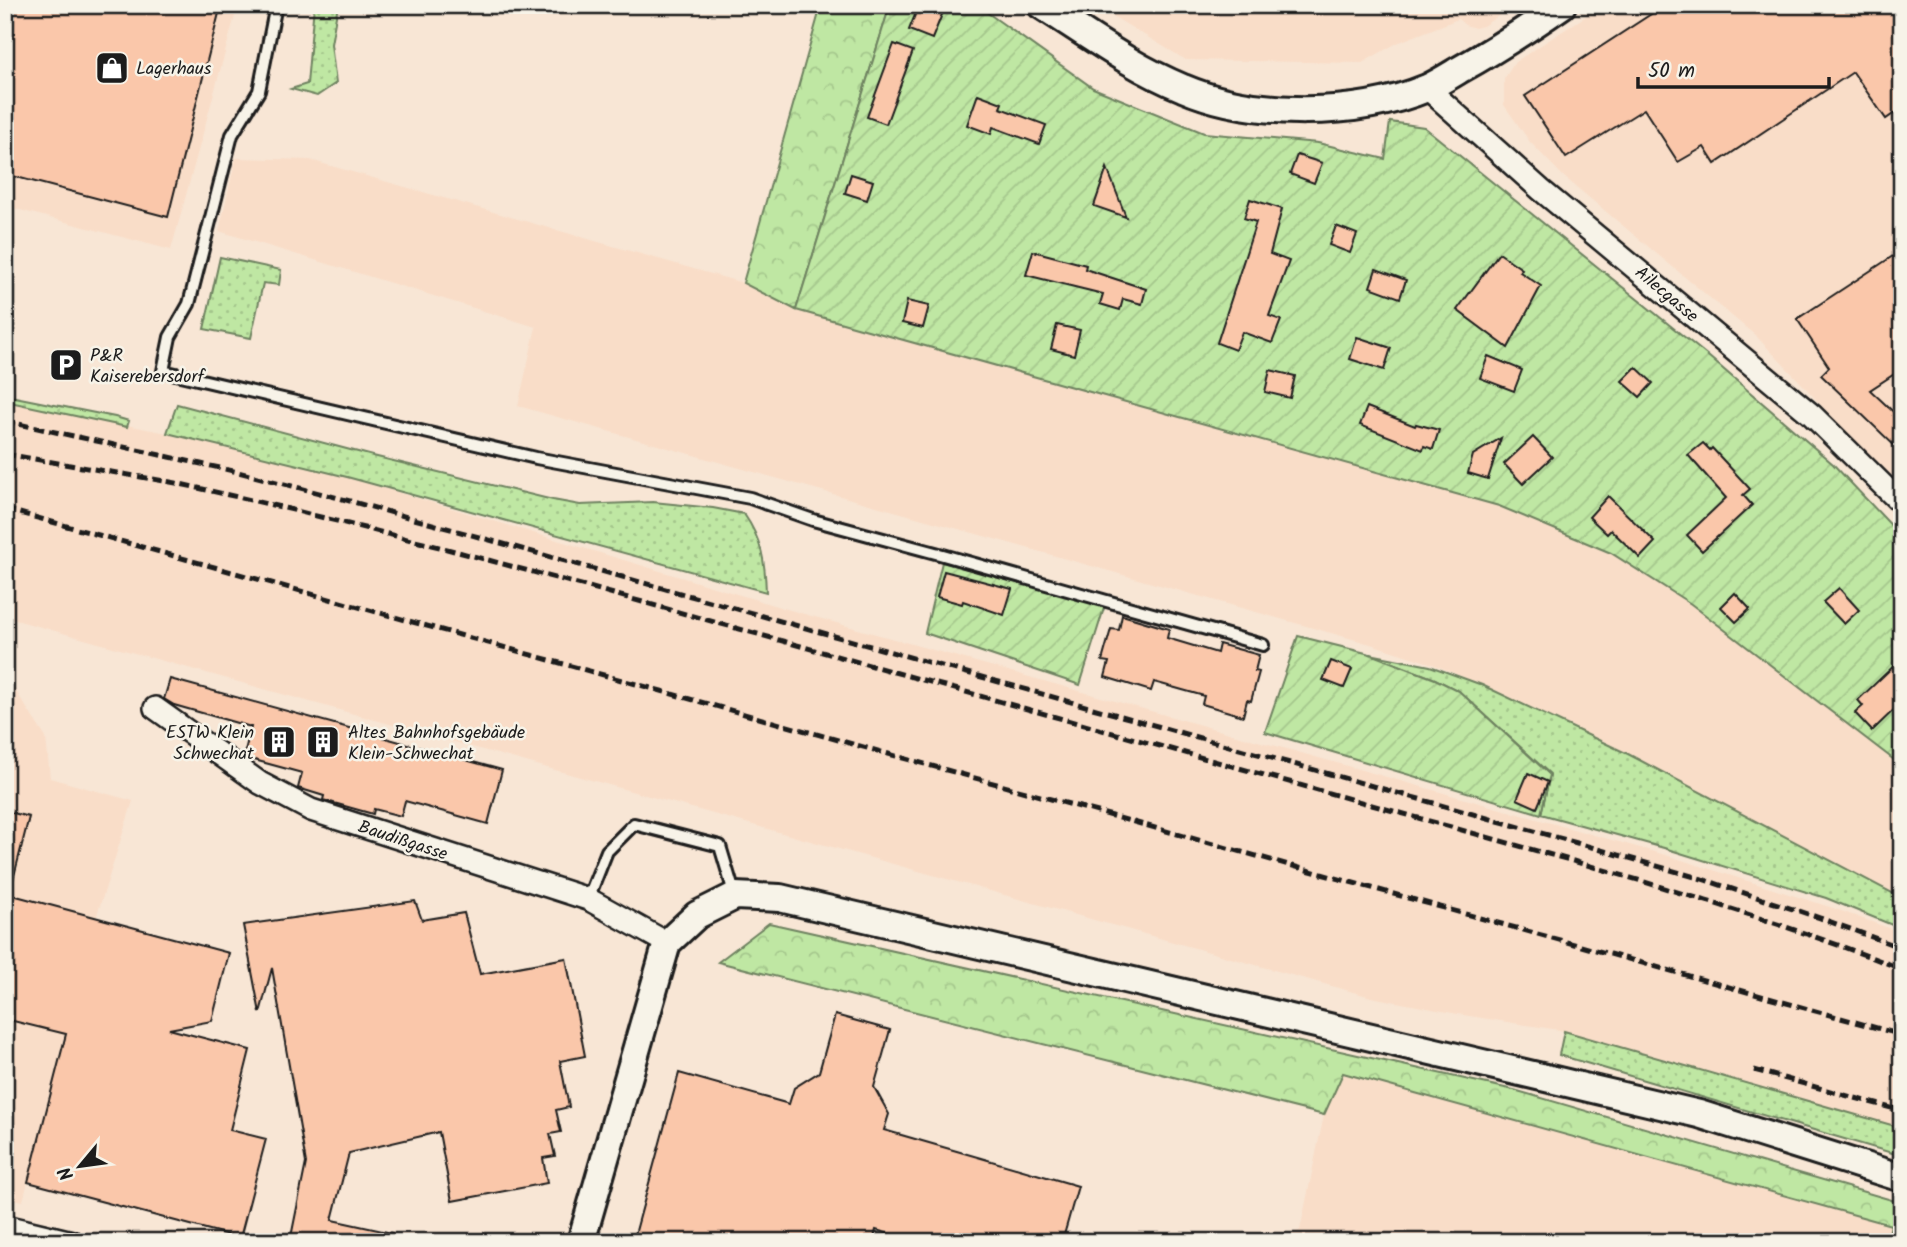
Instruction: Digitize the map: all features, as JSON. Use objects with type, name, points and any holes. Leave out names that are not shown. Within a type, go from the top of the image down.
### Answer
[{"type":"street","points":[[1041,5],[1147,71],[1184,89],[1262,108],[1298,110],[1337,109],[1385,101],[1427,88],[1499,47],[1563,5]]},
{"type":"street","name":"Ailecgasse","points":[[1427,88],[1541,190],[1812,415],[1902,504]]},
{"type":"street","name":"Baudißgasse","points":[[155,708],[260,783],[311,810],[588,899],[667,943]]},
{"type":"street","points":[[581,1242],[667,943],[697,915],[735,896],[780,898],[1699,1114],[1902,1178]]},
{"type":"street","points":[[5,1226],[72,1242]]},
{"type":"lane","points":[[276,5],[259,91],[232,135],[189,304],[170,337],[163,371],[536,458],[750,498],[813,520],[1263,645]]},
{"type":"lane","points":[[588,899],[607,851],[634,824],[720,846],[735,896]]},
{"type":"shaded area","name":"Lagerhaus","points":[[5,5],[238,5],[171,250],[5,206]]},
{"type":"shaded area","points":[[1094,5],[1515,5],[1483,26],[1475,28],[1458,19],[1397,43],[1362,63],[1186,60]]},
{"type":"shaded area","points":[[1603,5],[1902,5],[1902,498],[1804,386],[1756,336],[1563,176],[1530,142],[1504,105],[1504,79],[1515,62]]},
{"type":"shaded area","points":[[236,158],[310,160],[743,283],[796,310],[1499,506],[1611,553],[1691,604],[1902,766],[1902,898],[1628,754],[1430,663],[1374,645],[518,406],[536,327],[219,231]]},
{"type":"shaded area","points":[[5,401],[167,433],[347,477],[790,610],[1669,856],[1902,933],[1902,1128],[1565,1031],[1371,997],[5,617]]},
{"type":"shaded area","points":[[5,674],[46,738],[50,778],[133,801],[96,918],[23,1201],[5,1197]]},
{"type":"shaded area","points":[[1342,1073],[1892,1225],[1888,1242],[1275,1242],[1300,1230],[1324,1115]]},
{"type":"green space","points":[[314,5],[338,5],[331,44],[336,83],[317,96],[291,89],[307,84]]},
{"type":"green space","points":[[813,5],[890,5],[796,310],[743,283],[819,13]]},
{"type":"green space","points":[[890,5],[972,5],[985,11],[1093,88],[1204,133],[1318,143],[1385,159],[1390,122],[1424,127],[1708,356],[1833,464],[1902,537],[1902,766],[1691,604],[1611,553],[1499,506],[796,310]]},
{"type":"green space","points":[[220,257],[281,270],[279,285],[263,283],[251,338],[204,329]]},
{"type":"green space","points":[[5,395],[129,421],[127,427],[5,401]]},
{"type":"green space","points":[[177,404],[553,500],[580,505],[653,502],[744,514],[761,551],[766,592],[347,477],[167,433]]},
{"type":"green space","points":[[942,562],[1105,605],[1080,685],[925,633]]},
{"type":"green space","points":[[1298,636],[1370,654],[1459,691],[1550,775],[1541,814],[1265,732]]},
{"type":"green space","points":[[1370,654],[1430,666],[1482,685],[1628,754],[1902,898],[1902,929],[1826,898],[1664,848],[1541,814],[1550,774],[1459,691]]},
{"type":"green space","points":[[769,923],[1514,1090],[1902,1203],[1902,1242],[1887,1242],[1891,1225],[1343,1073],[1324,1115],[718,962]]},
{"type":"green space","points":[[1564,1031],[1902,1128],[1902,1156],[1559,1055]]},
{"type":"building","name":"Lagerhaus","points":[[5,5],[221,5],[168,217],[5,174]]},
{"type":"building","points":[[919,5],[943,12],[932,39],[909,30]]},
{"type":"building","points":[[1665,5],[1902,5],[1902,108],[1886,119],[1853,72],[1715,164],[1704,147],[1678,162],[1644,109],[1566,158],[1525,96]]},
{"type":"building","points":[[894,44],[913,51],[886,124],[867,117]]},
{"type":"building","points":[[978,94],[1002,103],[1000,108],[1046,125],[1039,144],[993,127],[991,134],[967,125]]},
{"type":"building","points":[[1297,155],[1322,163],[1314,183],[1290,174]]},
{"type":"building","points":[[1107,168],[1126,217],[1094,206]]},
{"type":"building","points":[[851,174],[873,181],[867,200],[845,193]]},
{"type":"building","points":[[1250,199],[1282,209],[1270,254],[1289,261],[1269,316],[1281,320],[1272,343],[1242,332],[1235,350],[1217,343],[1256,222],[1244,218]]},
{"type":"building","points":[[1336,226],[1357,234],[1350,253],[1329,245]]},
{"type":"building","points":[[1902,250],[1902,369],[1870,390],[1902,420],[1902,453],[1821,375],[1829,367],[1797,319]]},
{"type":"building","points":[[1033,251],[1086,265],[1085,269],[1146,289],[1142,304],[1123,299],[1120,310],[1100,304],[1103,294],[1026,275]]},
{"type":"building","points":[[1499,253],[1541,286],[1508,348],[1457,310]]},
{"type":"building","points":[[1376,269],[1406,280],[1400,298],[1370,287]]},
{"type":"building","points":[[907,301],[929,306],[923,328],[902,323]]},
{"type":"building","points":[[1057,325],[1080,330],[1074,355],[1051,349]]},
{"type":"building","points":[[1357,337],[1391,348],[1384,370],[1350,359]]},
{"type":"building","points":[[1488,356],[1522,370],[1514,391],[1480,378]]},
{"type":"building","points":[[1636,367],[1653,383],[1640,397],[1622,381]]},
{"type":"building","points":[[1270,370],[1295,376],[1290,398],[1265,392]]},
{"type":"building","points":[[1367,407],[1415,426],[1416,424],[1439,430],[1433,449],[1424,446],[1423,450],[1360,425]]},
{"type":"building","points":[[1533,437],[1552,457],[1523,484],[1504,464]]},
{"type":"building","points":[[1501,438],[1488,479],[1468,473],[1473,455]]},
{"type":"building","points":[[1703,443],[1710,450],[1712,448],[1750,489],[1743,495],[1752,505],[1702,551],[1687,535],[1726,498],[1688,455]]},
{"type":"building","points":[[1608,496],[1655,542],[1640,558],[1611,530],[1607,534],[1589,517]]},
{"type":"building","points":[[944,571],[1012,589],[1004,615],[963,601],[962,604],[937,597]]},
{"type":"building","points":[[1839,588],[1859,610],[1844,624],[1823,602]]},
{"type":"building","points":[[1735,593],[1750,609],[1736,622],[1721,607]]},
{"type":"building","points":[[1122,615],[1169,629],[1167,638],[1217,653],[1219,644],[1259,655],[1255,671],[1259,672],[1251,701],[1247,700],[1243,716],[1202,704],[1204,696],[1154,682],[1151,691],[1105,677],[1109,662],[1102,661],[1111,629],[1119,630]]},
{"type":"building","points":[[1902,658],[1902,702],[1872,731],[1855,713],[1863,706],[1858,700]]},
{"type":"building","points":[[1331,661],[1352,669],[1344,688],[1323,680]]},
{"type":"building","name":"Altes Bahnhofsgebäude Klein-Schwechat","points":[[170,679],[502,770],[488,824],[405,801],[401,816],[374,809],[373,814],[323,800],[324,796],[298,788],[302,773],[244,755],[251,727],[174,705],[164,699]]},
{"type":"building","points":[[1528,773],[1548,782],[1537,808],[1517,799]]},
{"type":"building","points":[[5,811],[29,817],[12,884],[5,883]]},
{"type":"building","points":[[5,893],[229,953],[212,1021],[169,1029],[250,1050],[230,1130],[266,1139],[240,1238],[28,1182],[66,1034],[5,1019]]},
{"type":"building","points":[[415,901],[422,920],[464,913],[480,974],[566,958],[585,1056],[560,1061],[569,1107],[556,1110],[561,1132],[550,1134],[555,1156],[543,1158],[547,1183],[452,1201],[439,1132],[349,1153],[332,1220],[392,1233],[391,1242],[290,1242],[306,1163],[272,968],[260,1013],[243,925]]},
{"type":"building","points":[[835,1015],[890,1030],[874,1087],[889,1114],[884,1130],[1078,1186],[1062,1242],[917,1242],[876,1230],[873,1242],[633,1242],[679,1073],[789,1104],[794,1088],[819,1072]]},
{"type":"railway","points":[[5,421],[238,472],[339,498],[1577,843],[1702,879],[1902,948]]},
{"type":"railway","points":[[5,454],[176,483],[277,506],[585,586],[1656,885],[1739,911],[1902,969]]},
{"type":"railway","points":[[5,509],[1902,1035]]},
{"type":"railway","points":[[1754,1070],[1902,1111]]},
{"type":"place","name":"Lagerhaus","points":[[112,68]]},
{"type":"place","name":"P&R Kaiserebersdorf","points":[[66,365]]},
{"type":"place","name":"ESTW Klein Schwechat","points":[[279,742]]},
{"type":"place","name":"Altes Bahnhofsgebäude Klein-Schwechat","points":[[323,742]]}]
